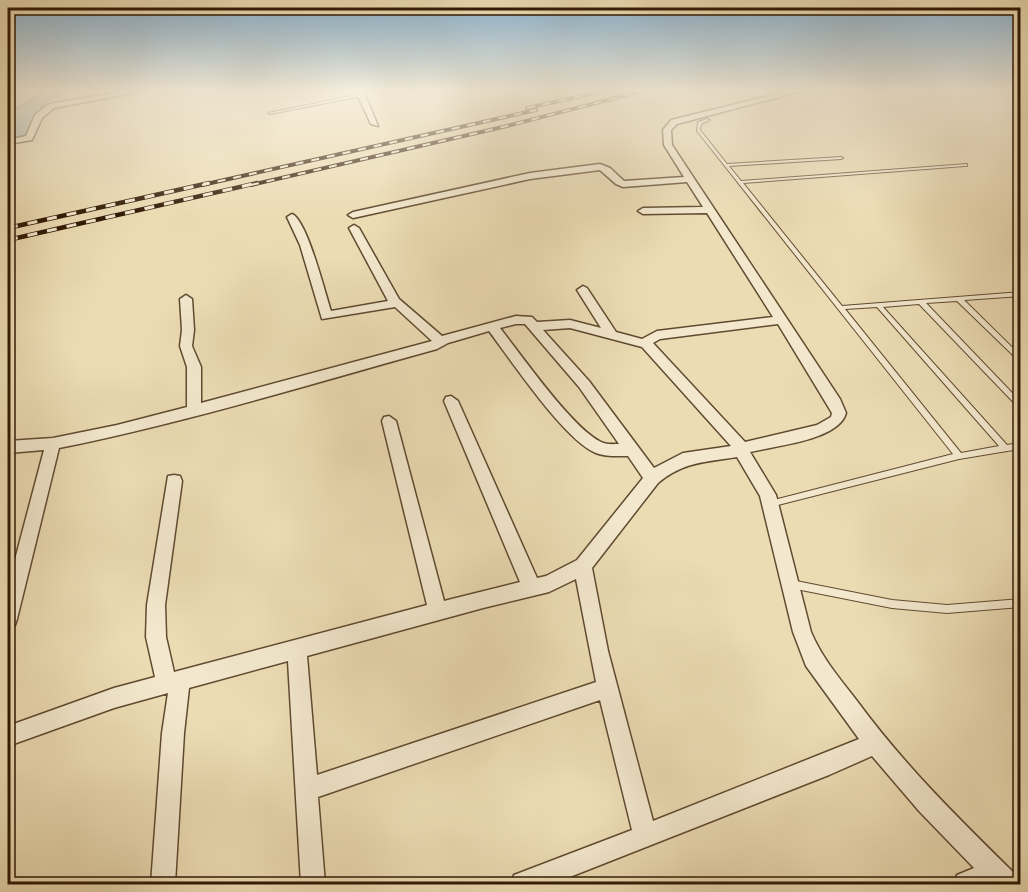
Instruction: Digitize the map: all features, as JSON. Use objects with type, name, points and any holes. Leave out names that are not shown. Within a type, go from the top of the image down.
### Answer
[{"type":"street","points":[[8,142],[29,138],[32,132]]},
{"type":"street","points":[[8,736],[90,705],[297,648],[549,584],[583,566],[652,478],[682,459],[742,449],[820,430],[837,420],[839,413],[835,403],[668,146],[667,132]]},
{"type":"street","points":[[352,215],[530,176],[600,167],[606,168],[617,182],[623,184],[689,179]]},
{"type":"street","points":[[643,211],[709,210]]},
{"type":"street","points":[[292,217],[305,245],[326,316],[394,302],[401,304],[438,339],[443,340]]},
{"type":"street","points":[[354,228],[394,302]]},
{"type":"street","points":[[583,290],[610,334]]},
{"type":"street","points":[[186,299],[188,330],[186,346],[194,367],[194,411]]},
{"type":"street","points":[[8,447],[53,444],[117,431],[432,346],[443,340],[523,319],[536,326],[584,384],[652,478]]},
{"type":"street","points":[[646,344],[647,340],[657,335],[782,320]]},
{"type":"street","points":[[536,326],[570,324],[646,344],[742,449],[768,495],[802,632],[813,659],[875,743],[927,803],[1000,878]]},
{"type":"street","points":[[492,326],[587,441],[600,448],[632,450]]},
{"type":"street","points":[[451,400],[532,588]]},
{"type":"street","points":[[389,421],[438,611]]},
{"type":"street","points":[[8,619],[53,444]]},
{"type":"street","points":[[163,885],[173,733],[173,682],[156,638],[156,605],[174,481]]},
{"type":"street","points":[[583,566],[592,624],[645,836]]},
{"type":"street","points":[[297,648],[313,885]]},
{"type":"street","points":[[306,790],[607,688]]},
{"type":"street","points":[[523,885],[829,764],[875,743]]},
{"type":"street","points":[[966,885],[1000,878]]},
{"type":"lane","points":[[699,132],[959,456]]},
{"type":"lane","points":[[726,165],[841,158]]},
{"type":"lane","points":[[740,182],[965,165]]},
{"type":"lane","points":[[840,308],[1020,294]]},
{"type":"lane","points":[[958,299],[1020,358]]},
{"type":"lane","points":[[921,302],[1020,405]]},
{"type":"lane","points":[[878,305],[1006,448]]},
{"type":"lane","points":[[770,504],[959,456],[1020,446]]},
{"type":"lane","points":[[791,584],[892,604],[947,609],[1020,603]]},
{"type":"water","points":[[8,132],[29,132],[26,137],[8,140]]},
{"type":"railway","points":[[202,185],[440,132]]},
{"type":"railway","points":[[251,185],[483,132]]},
{"type":"railway","points":[[8,228],[209,183]]},
{"type":"railway","points":[[8,240],[257,183]]}]
